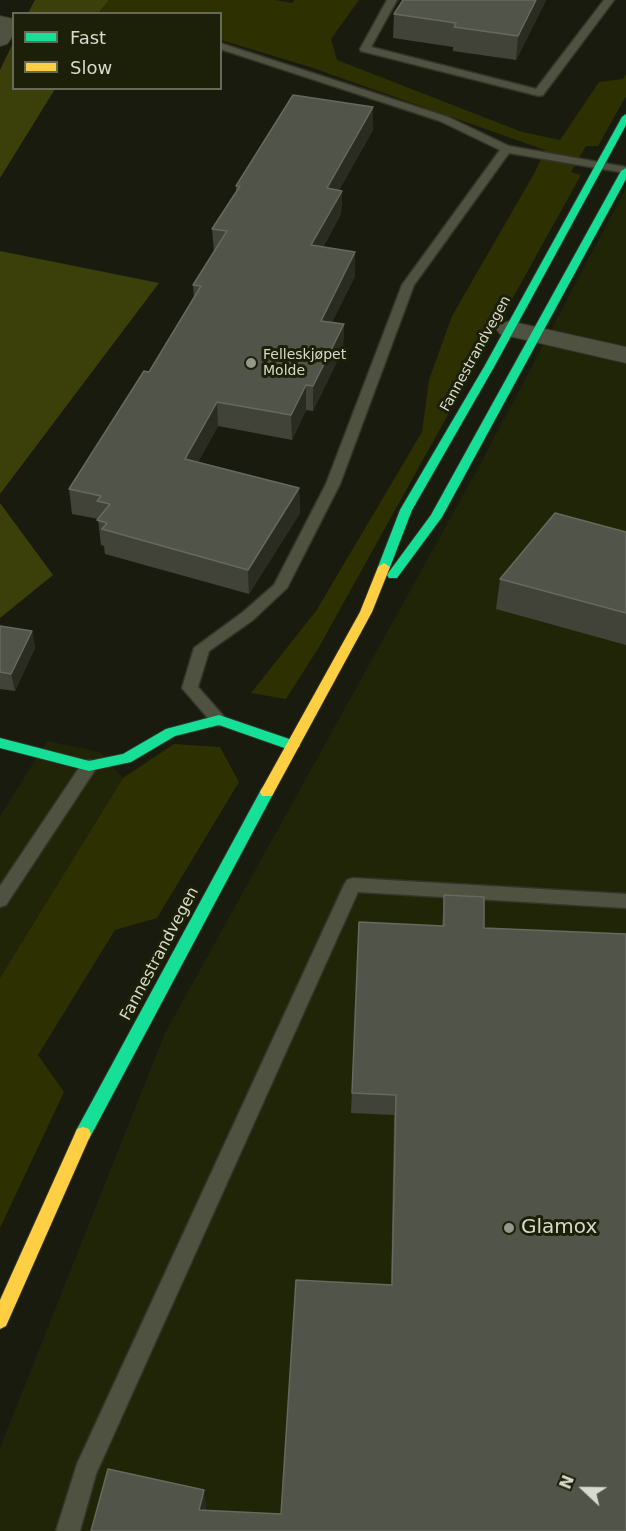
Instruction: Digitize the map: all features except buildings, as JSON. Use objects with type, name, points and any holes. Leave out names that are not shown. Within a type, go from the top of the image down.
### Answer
[{"type":"main road","name":"Fannestrandvegen","points":[[0,1320],[83,1135],[176,958],[366,612],[406,510],[626,117]]},
{"type":"main road","name":"Fannestrandvegen","points":[[366,612],[436,517],[626,171]]},
{"type":"main road","points":[[0,743],[89,766],[126,758],[171,732],[219,720],[293,746]]},
{"type":"street","points":[[0,22],[8,24],[0,40]]},
{"type":"street","points":[[509,329],[626,355]]},
{"type":"lane","points":[[392,0],[365,49],[539,93],[609,0]]},
{"type":"lane","points":[[222,47],[444,119],[506,149],[626,171]]},
{"type":"lane","points":[[219,720],[190,688],[201,648],[248,616],[280,588],[333,484],[408,285],[506,149]]},
{"type":"lane","points":[[0,900],[89,766]]},
{"type":"lane","points":[[68,1531],[85,1472],[353,885],[626,901]]},
{"type":"shaded area","points":[[109,0],[275,0],[292,3],[295,0],[359,0],[331,39],[337,60],[522,132],[560,140],[599,82],[623,79],[626,74],[626,96],[598,146],[586,146],[571,172],[581,175],[319,647],[286,699],[251,693],[316,611],[422,432],[429,380],[452,316],[535,172],[545,150],[310,67],[222,40],[222,12],[100,12]]},
{"type":"shaded area","points":[[626,188],[626,1531],[0,1531],[0,1448],[165,1033],[482,461]]},
{"type":"shaded area","points":[[47,741],[100,752],[123,778],[0,978],[0,816]]},
{"type":"shaded area","points":[[174,744],[220,747],[239,782],[157,918],[115,930],[38,1055],[64,1092],[0,1228],[0,978],[123,778]]},
{"type":"green space","points":[[35,0],[109,0],[100,12],[29,12]]},
{"type":"green space","points":[[12,45],[12,90],[54,90],[0,178],[0,70]]},
{"type":"green space","points":[[0,251],[159,283],[0,494]]},
{"type":"green space","points":[[0,503],[53,575],[0,618]]},
{"type":"traffic: fast","points":[[384,567],[406,510],[489,367],[626,117]]},
{"type":"traffic: fast","points":[[393,575],[436,517],[626,171]]},
{"type":"traffic: fast","points":[[0,743],[89,766],[126,758],[171,732],[219,720],[293,746]]},
{"type":"traffic: fast","points":[[83,1134],[267,792]]},
{"type":"traffic: slow","points":[[267,792],[366,612],[384,567]]},
{"type":"traffic: slow","points":[[0,1320],[83,1134]]},
{"type":"place","name":"Felleskjøpet Molde","points":[[251,363]]},
{"type":"place","name":"Glamox","points":[[509,1228]]}]
